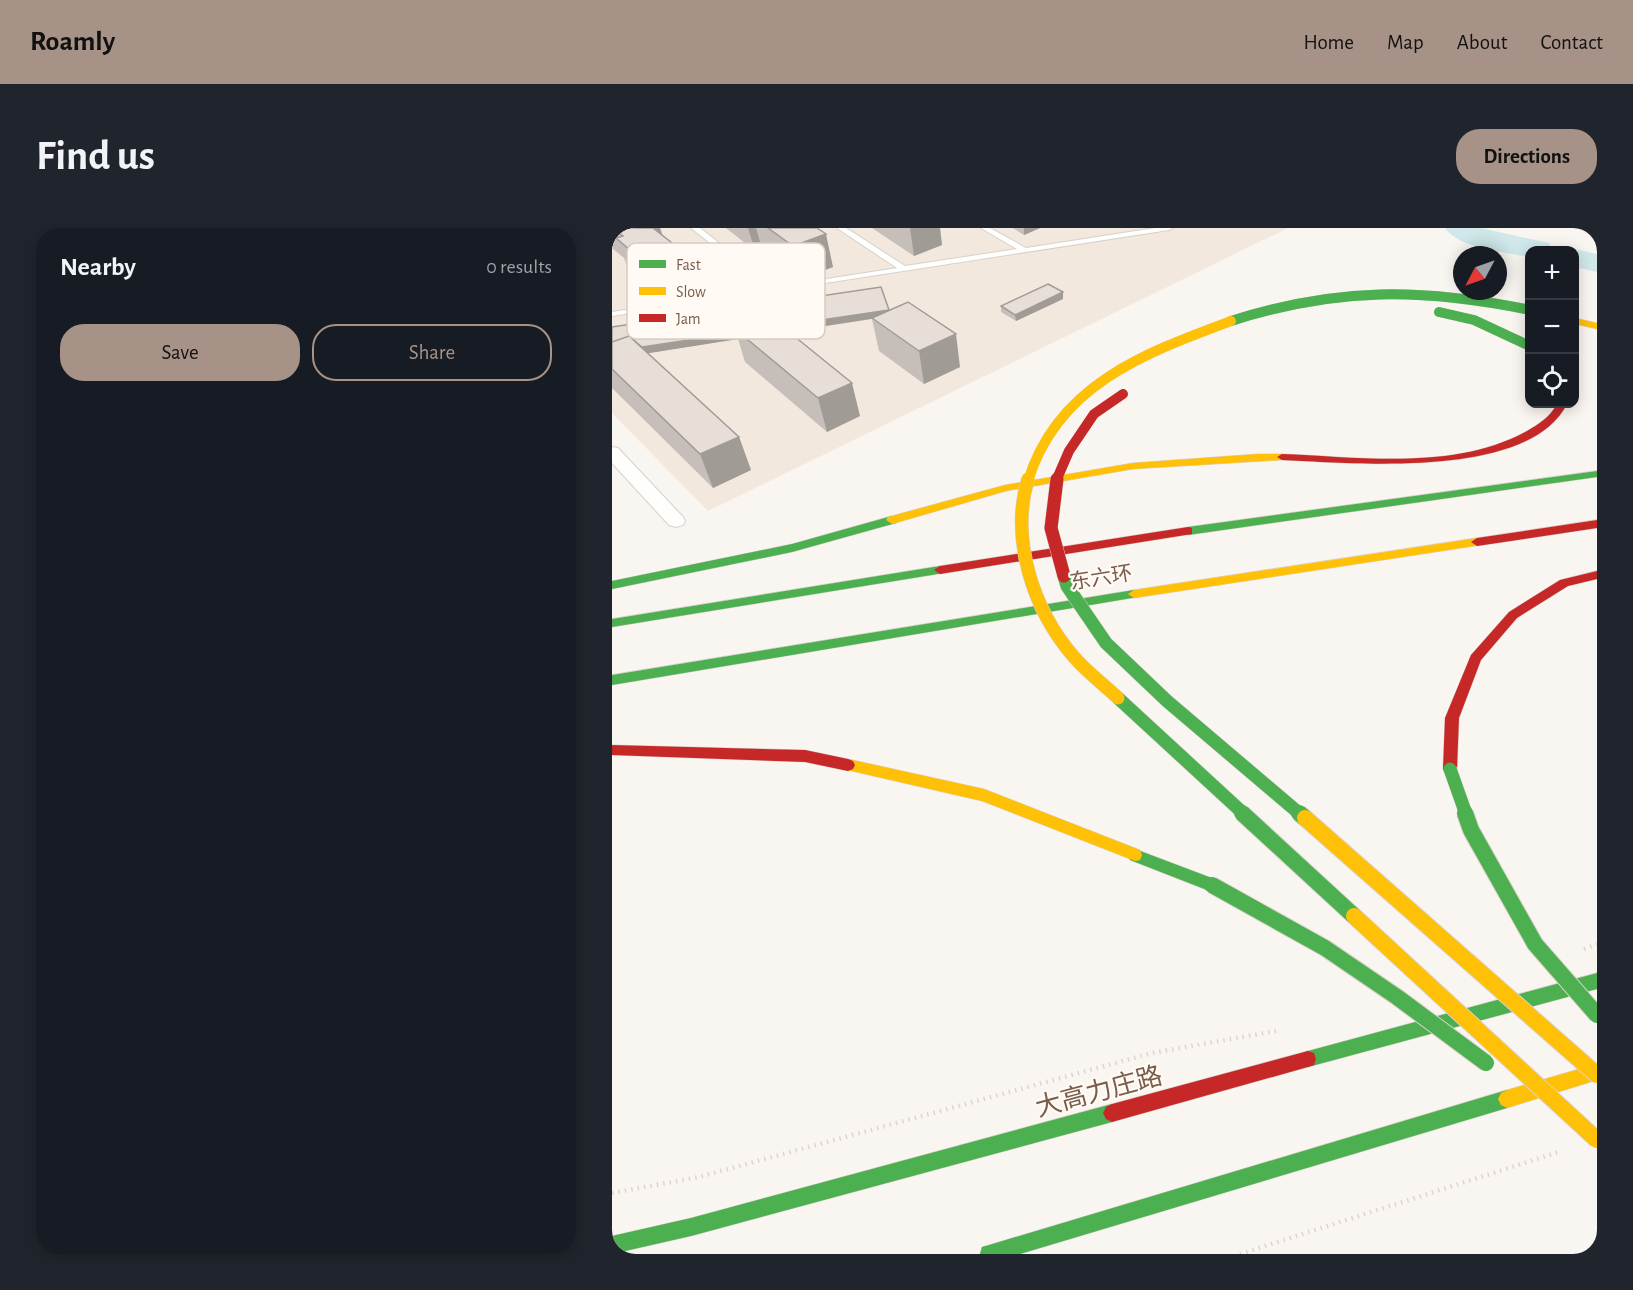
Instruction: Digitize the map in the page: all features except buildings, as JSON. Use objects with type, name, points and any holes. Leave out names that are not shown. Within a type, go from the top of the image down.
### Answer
[{"type":"main road","points":[[1525,309],[1496,302],[1417,294],[1349,293],[1272,308],[1208,329],[1165,348],[1111,376],[1066,410],[1039,453],[1024,485],[1021,510],[1022,550],[1040,605],[1074,657],[1597,1140]]},
{"type":"main road","points":[[1322,314],[1345,309],[1385,309]]},
{"type":"main road","points":[[1428,311],[1449,313],[1499,329],[1525,343]]},
{"type":"main road","points":[[1579,322],[1597,326]]},
{"type":"main road","points":[[1132,388],[1094,414],[1069,451],[1056,482],[1051,528],[1067,586],[1106,643],[1167,701],[1340,848],[1597,1074]]},
{"type":"main road","points":[[612,585],[792,548],[1005,488],[1133,466],[1258,457],[1417,460],[1482,454],[1527,437],[1558,414],[1560,408]]},
{"type":"main road","name":"东六环","points":[[612,623],[1144,537],[1597,474]]},
{"type":"main road","name":"东六环","points":[[612,680],[1161,590],[1597,524]]},
{"type":"main road","points":[[1597,574],[1564,583],[1513,615],[1475,658],[1452,718],[1450,769],[1471,830],[1535,944],[1597,1016]]},
{"type":"main road","points":[[612,750],[805,756],[984,795],[1212,885],[1325,948],[1495,1070]]},
{"type":"main road","name":"大高力庄路","points":[[612,1245],[691,1227],[1597,981]]},
{"type":"main road","points":[[989,1254],[1597,1074]]},
{"type":"main road","points":[[1513,1083],[1597,1148]]},
{"type":"street","points":[[612,452],[676,521]]},
{"type":"lane","points":[[695,228],[714,243]]},
{"type":"lane","points":[[841,228],[904,269]]},
{"type":"lane","points":[[985,228],[1024,250]]},
{"type":"lane","points":[[825,281],[1169,228]]},
{"type":"lane","points":[[612,314],[627,312]]},
{"type":"path","points":[[1578,952],[1597,944]]},
{"type":"path","points":[[612,1193],[699,1177],[1152,1053],[1281,1030]]},
{"type":"path","points":[[1240,1254],[1575,1148]]},
{"type":"shaded area","points":[[612,228],[1288,228],[708,511],[612,413]]},
{"type":"waterway","points":[[1460,228],[1473,236],[1525,247]]},
{"type":"waterway","points":[[1579,259],[1597,263]]},
{"type":"traffic: fast","points":[[1231,321],[1306,300],[1380,293],[1454,297],[1525,309]]},
{"type":"traffic: fast","points":[[1439,312],[1474,320],[1525,344]]},
{"type":"traffic: fast","points":[[1188,531],[1597,474]]},
{"type":"traffic: fast","points":[[612,585],[792,548],[892,520]]},
{"type":"traffic: fast","points":[[612,623],[940,570]]},
{"type":"traffic: fast","points":[[1064,576],[1067,586],[1106,643],[1167,701],[1305,818]]},
{"type":"traffic: fast","points":[[612,680],[1134,594]]},
{"type":"traffic: fast","points":[[1118,698],[1354,916]]},
{"type":"traffic: fast","points":[[1450,769],[1471,830],[1535,944],[1597,1015]]},
{"type":"traffic: fast","points":[[1135,855],[1212,885]]},
{"type":"traffic: fast","points":[[1212,885],[1325,948],[1397,997],[1486,1063]]},
{"type":"traffic: fast","points":[[1308,1059],[1597,981]]},
{"type":"traffic: fast","points":[[989,1254],[1507,1099]]},
{"type":"traffic: fast","points":[[612,1245],[691,1227],[1112,1113]]},
{"type":"traffic: slow","points":[[1118,698],[1072,654],[1060,637],[1032,581],[1021,538],[1021,516],[1030,473],[1056,423],[1063,413],[1085,394],[1144,357],[1231,321]]},
{"type":"traffic: slow","points":[[1579,322],[1597,326]]},
{"type":"traffic: slow","points":[[892,520],[1005,488],[1133,466],[1282,457]]},
{"type":"traffic: slow","points":[[1134,594],[1477,542]]},
{"type":"traffic: slow","points":[[848,765],[984,795],[1135,855]]},
{"type":"traffic: slow","points":[[1305,818],[1597,1075]]},
{"type":"traffic: slow","points":[[1354,916],[1597,1140]]},
{"type":"traffic: slow","points":[[1507,1099],[1597,1072]]},
{"type":"traffic: jam","points":[[1064,576],[1051,528],[1056,482],[1069,451],[1094,414],[1123,394]]},
{"type":"traffic: jam","points":[[1282,457],[1381,461],[1451,458],[1484,452],[1515,442],[1541,427],[1560,408]]},
{"type":"traffic: jam","points":[[1477,542],[1597,524]]},
{"type":"traffic: jam","points":[[940,570],[1188,531]]},
{"type":"traffic: jam","points":[[1450,769],[1452,718],[1475,658],[1513,615],[1564,583],[1597,575]]},
{"type":"traffic: jam","points":[[612,750],[805,756],[848,765]]},
{"type":"traffic: jam","points":[[1112,1113],[1308,1059]]}]
